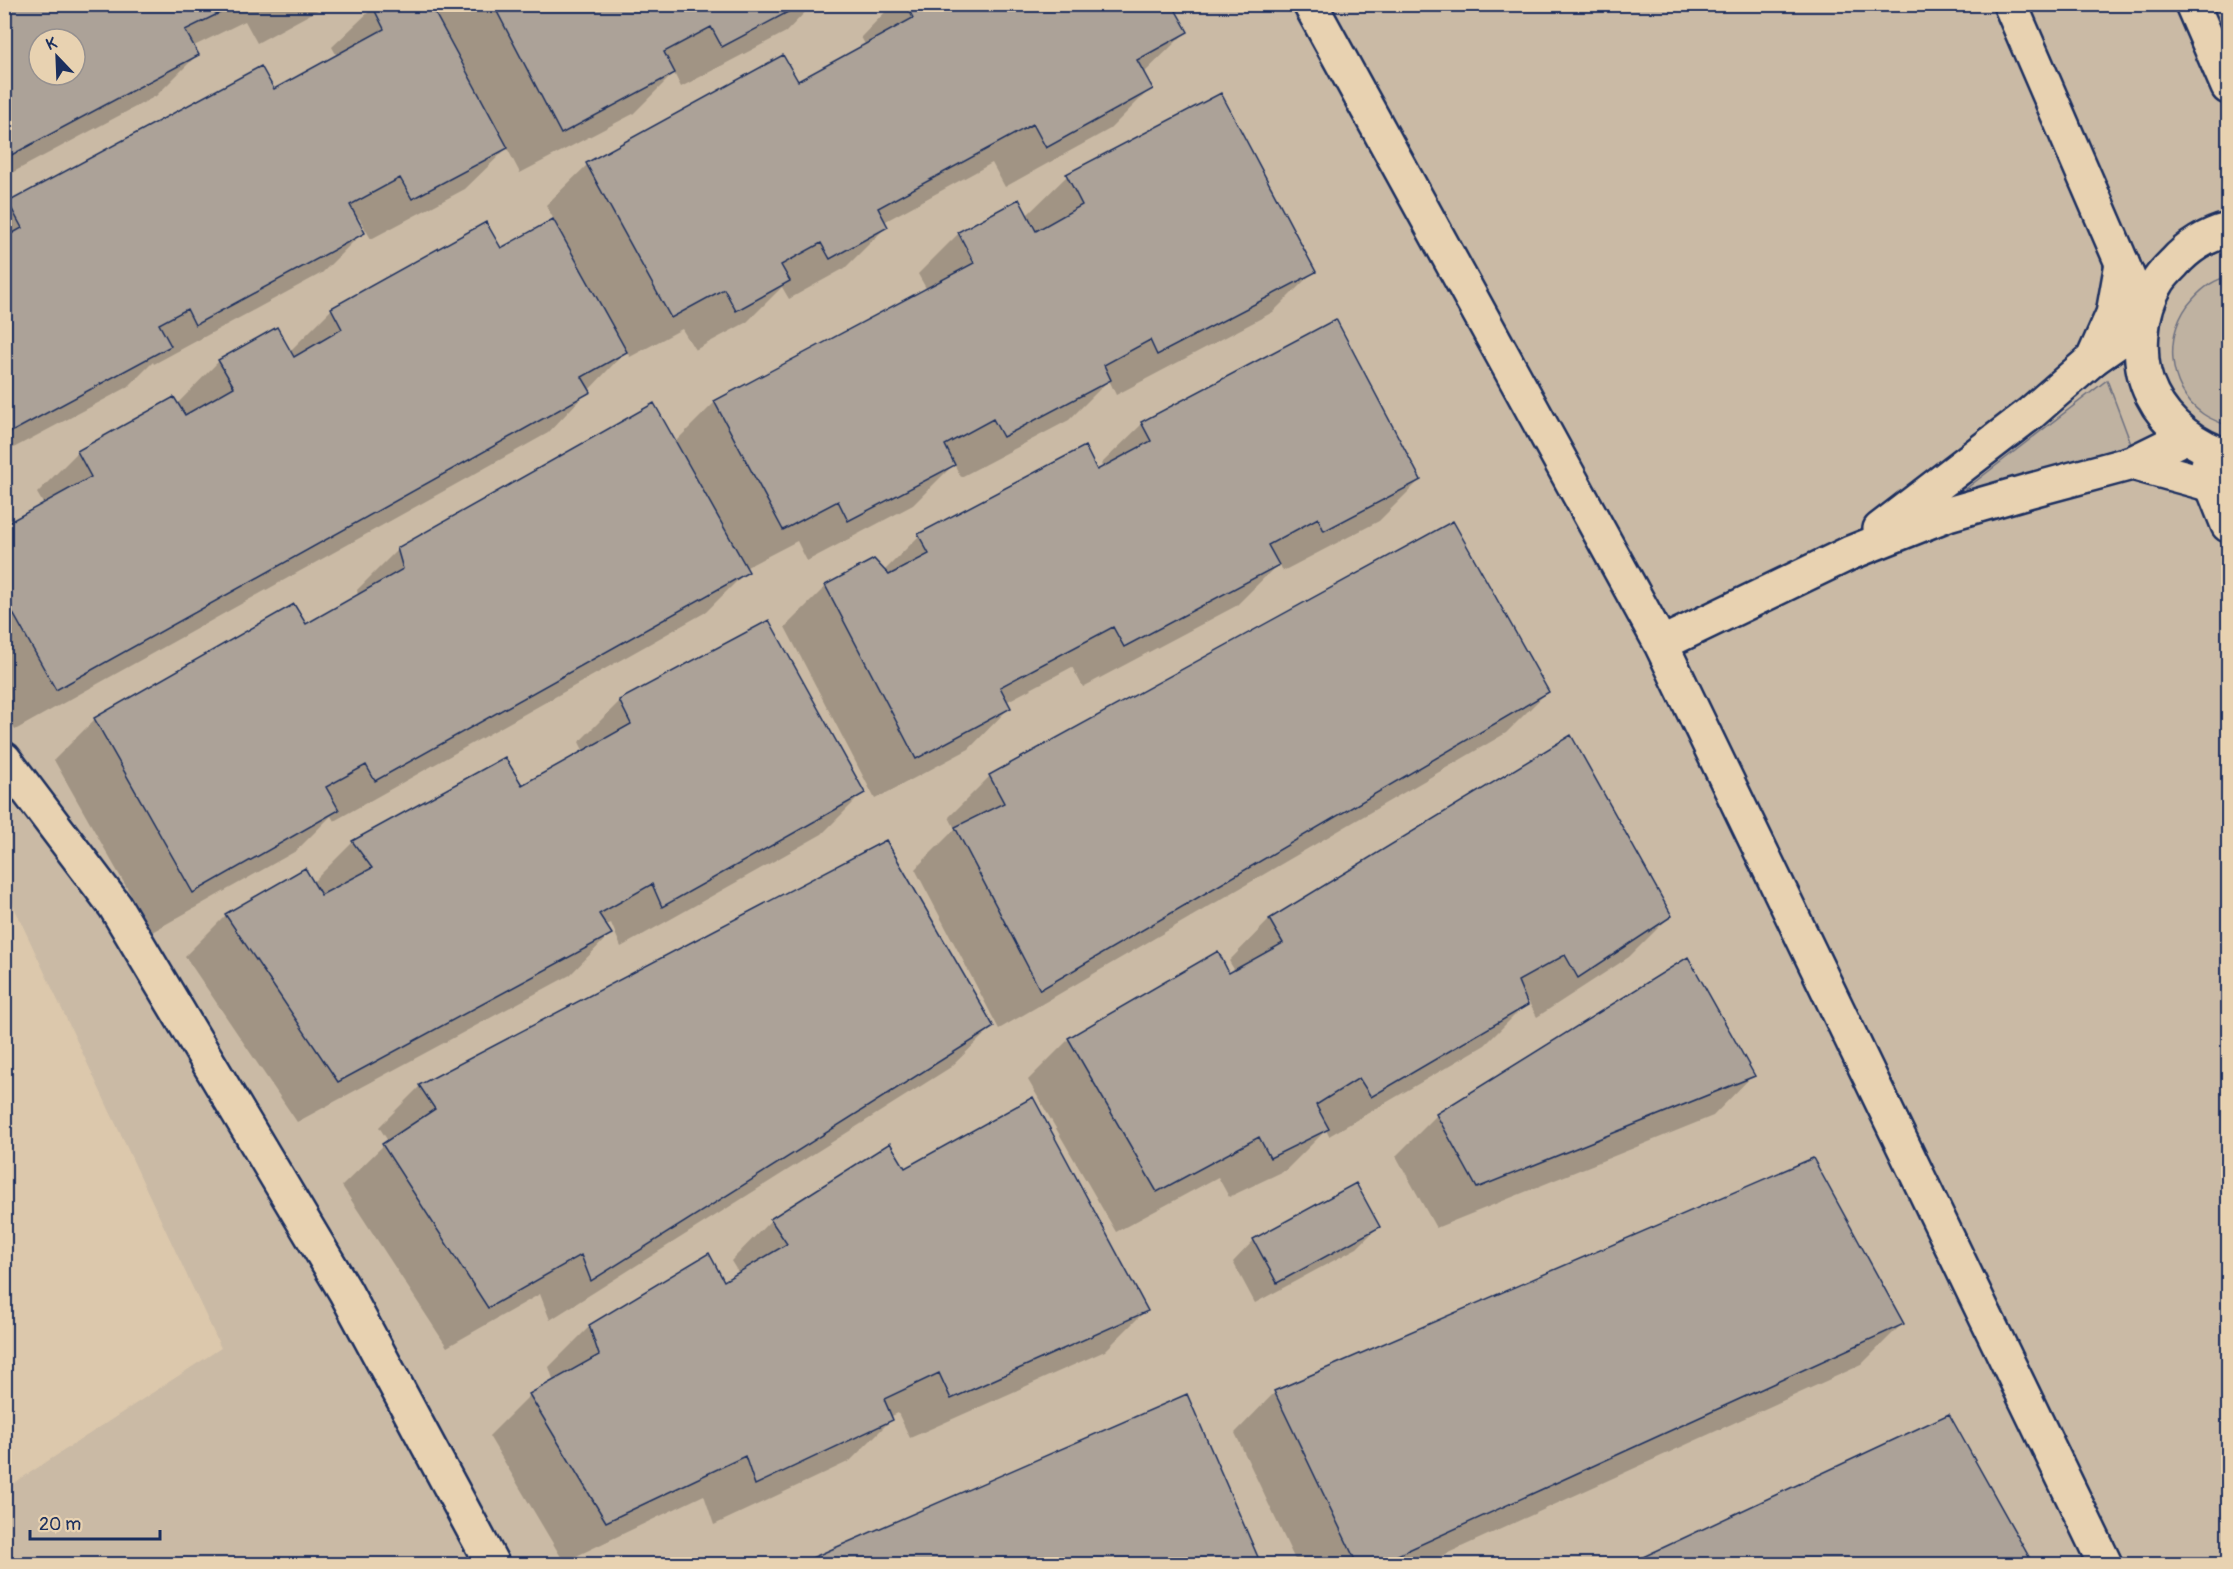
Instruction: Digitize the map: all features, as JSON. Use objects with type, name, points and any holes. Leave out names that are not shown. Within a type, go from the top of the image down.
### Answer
[{"type":"street","points":[[1310,4],[1661,644],[2105,1564]]},
{"type":"street","points":[[2010,4],[2122,263],[2143,319]]},
{"type":"street","points":[[2192,4],[2218,48],[2229,87]]},
{"type":"street","points":[[2207,447],[2175,428],[2151,395],[2141,355],[2143,319],[2159,279],[2184,251],[2217,233],[2229,230]]},
{"type":"street","points":[[2093,359],[2113,314],[2122,263]]},
{"type":"street","points":[[1850,553],[2031,413],[2143,319]]},
{"type":"street","points":[[1661,644],[1850,553],[1948,514],[2132,463],[2207,447]]},
{"type":"street","points":[[2207,447],[2212,485],[2229,525]]},
{"type":"street","points":[[2132,463],[2212,485]]},
{"type":"street","points":[[4,759],[115,906],[345,1291],[492,1564]]},
{"type":"shaded area","points":[[5,5],[2228,5],[2228,1564],[5,1564],[5,1489],[221,1348],[5,888]]},
{"type":"shaded area","points":[[2228,277],[2228,426],[2206,416],[2191,403],[2182,390],[2176,375],[2173,343],[2183,312],[2193,299],[2214,282]]},
{"type":"shaded area","points":[[2107,380],[2131,444],[1954,498]]},
{"type":"building","points":[[4,4],[238,4],[185,30],[199,55],[4,159]]},
{"type":"building","points":[[430,4],[508,148],[412,199],[400,178],[350,205],[365,233],[195,325],[187,309],[159,324],[171,346],[4,436],[4,238],[22,228],[8,202],[261,66],[274,89],[384,29],[372,5]]},
{"type":"building","points":[[493,4],[803,4],[722,47],[711,27],[664,52],[675,73],[561,134]]},
{"type":"building","points":[[906,4],[1172,4],[1188,32],[1137,60],[1153,89],[1046,148],[1033,124],[878,208],[888,227],[830,259],[821,243],[781,265],[790,281],[736,311],[724,289],[671,318],[586,163],[783,55],[798,81],[913,18]]},
{"type":"building","points":[[1221,93],[1316,272],[1157,355],[1150,340],[1104,365],[1111,380],[1003,437],[993,419],[945,445],[955,465],[848,521],[838,501],[783,530],[714,401],[974,263],[958,232],[1019,199],[1036,231],[1082,205],[1066,174]]},
{"type":"building","points":[[553,219],[627,352],[582,377],[591,392],[56,690],[4,597],[4,525],[91,477],[77,451],[174,397],[185,415],[234,387],[218,360],[277,327],[294,357],[342,329],[331,308],[486,222],[501,248]]},
{"type":"building","points":[[1336,319],[1421,480],[1324,531],[1318,518],[1268,545],[1279,565],[1124,647],[1113,627],[1000,687],[1011,708],[916,759],[825,585],[874,559],[889,575],[929,554],[918,534],[1085,446],[1097,470],[1151,441],[1141,422]]},
{"type":"building","points":[[654,403],[749,572],[375,781],[366,765],[326,787],[339,810],[193,893],[94,718],[294,604],[306,624],[403,569],[397,548]]},
{"type":"building","points":[[1453,521],[1549,692],[1040,990],[955,827],[1004,803],[989,775]]},
{"type":"building","points":[[769,620],[865,793],[662,907],[652,884],[599,914],[612,934],[338,1082],[225,914],[305,868],[321,895],[372,868],[352,841],[505,757],[522,785],[631,724],[619,700]]},
{"type":"building","points":[[1571,735],[1672,916],[1578,978],[1565,955],[1518,981],[1528,1005],[1371,1097],[1359,1078],[1316,1105],[1329,1129],[1270,1158],[1259,1137],[1157,1192],[1068,1038],[1218,951],[1229,973],[1283,943],[1269,919]]},
{"type":"building","points":[[886,840],[994,1027],[591,1281],[581,1255],[488,1308],[382,1144],[435,1109],[419,1085]]},
{"type":"building","points":[[1688,957],[1755,1076],[1477,1188],[1436,1114]]},
{"type":"building","points":[[1033,1097],[1148,1311],[951,1399],[939,1373],[884,1399],[893,1420],[755,1485],[745,1456],[606,1522],[529,1394],[599,1355],[589,1325],[709,1253],[724,1281],[787,1244],[770,1219],[890,1143],[905,1168]]},
{"type":"building","points":[[1813,1158],[1904,1324],[1378,1564],[1357,1564],[1274,1391]]},
{"type":"building","points":[[1356,1183],[1380,1227],[1277,1283],[1253,1239]]},
{"type":"building","points":[[1187,1394],[1261,1564],[798,1564]]},
{"type":"building","points":[[1949,1414],[2033,1564],[1628,1564]]}]
